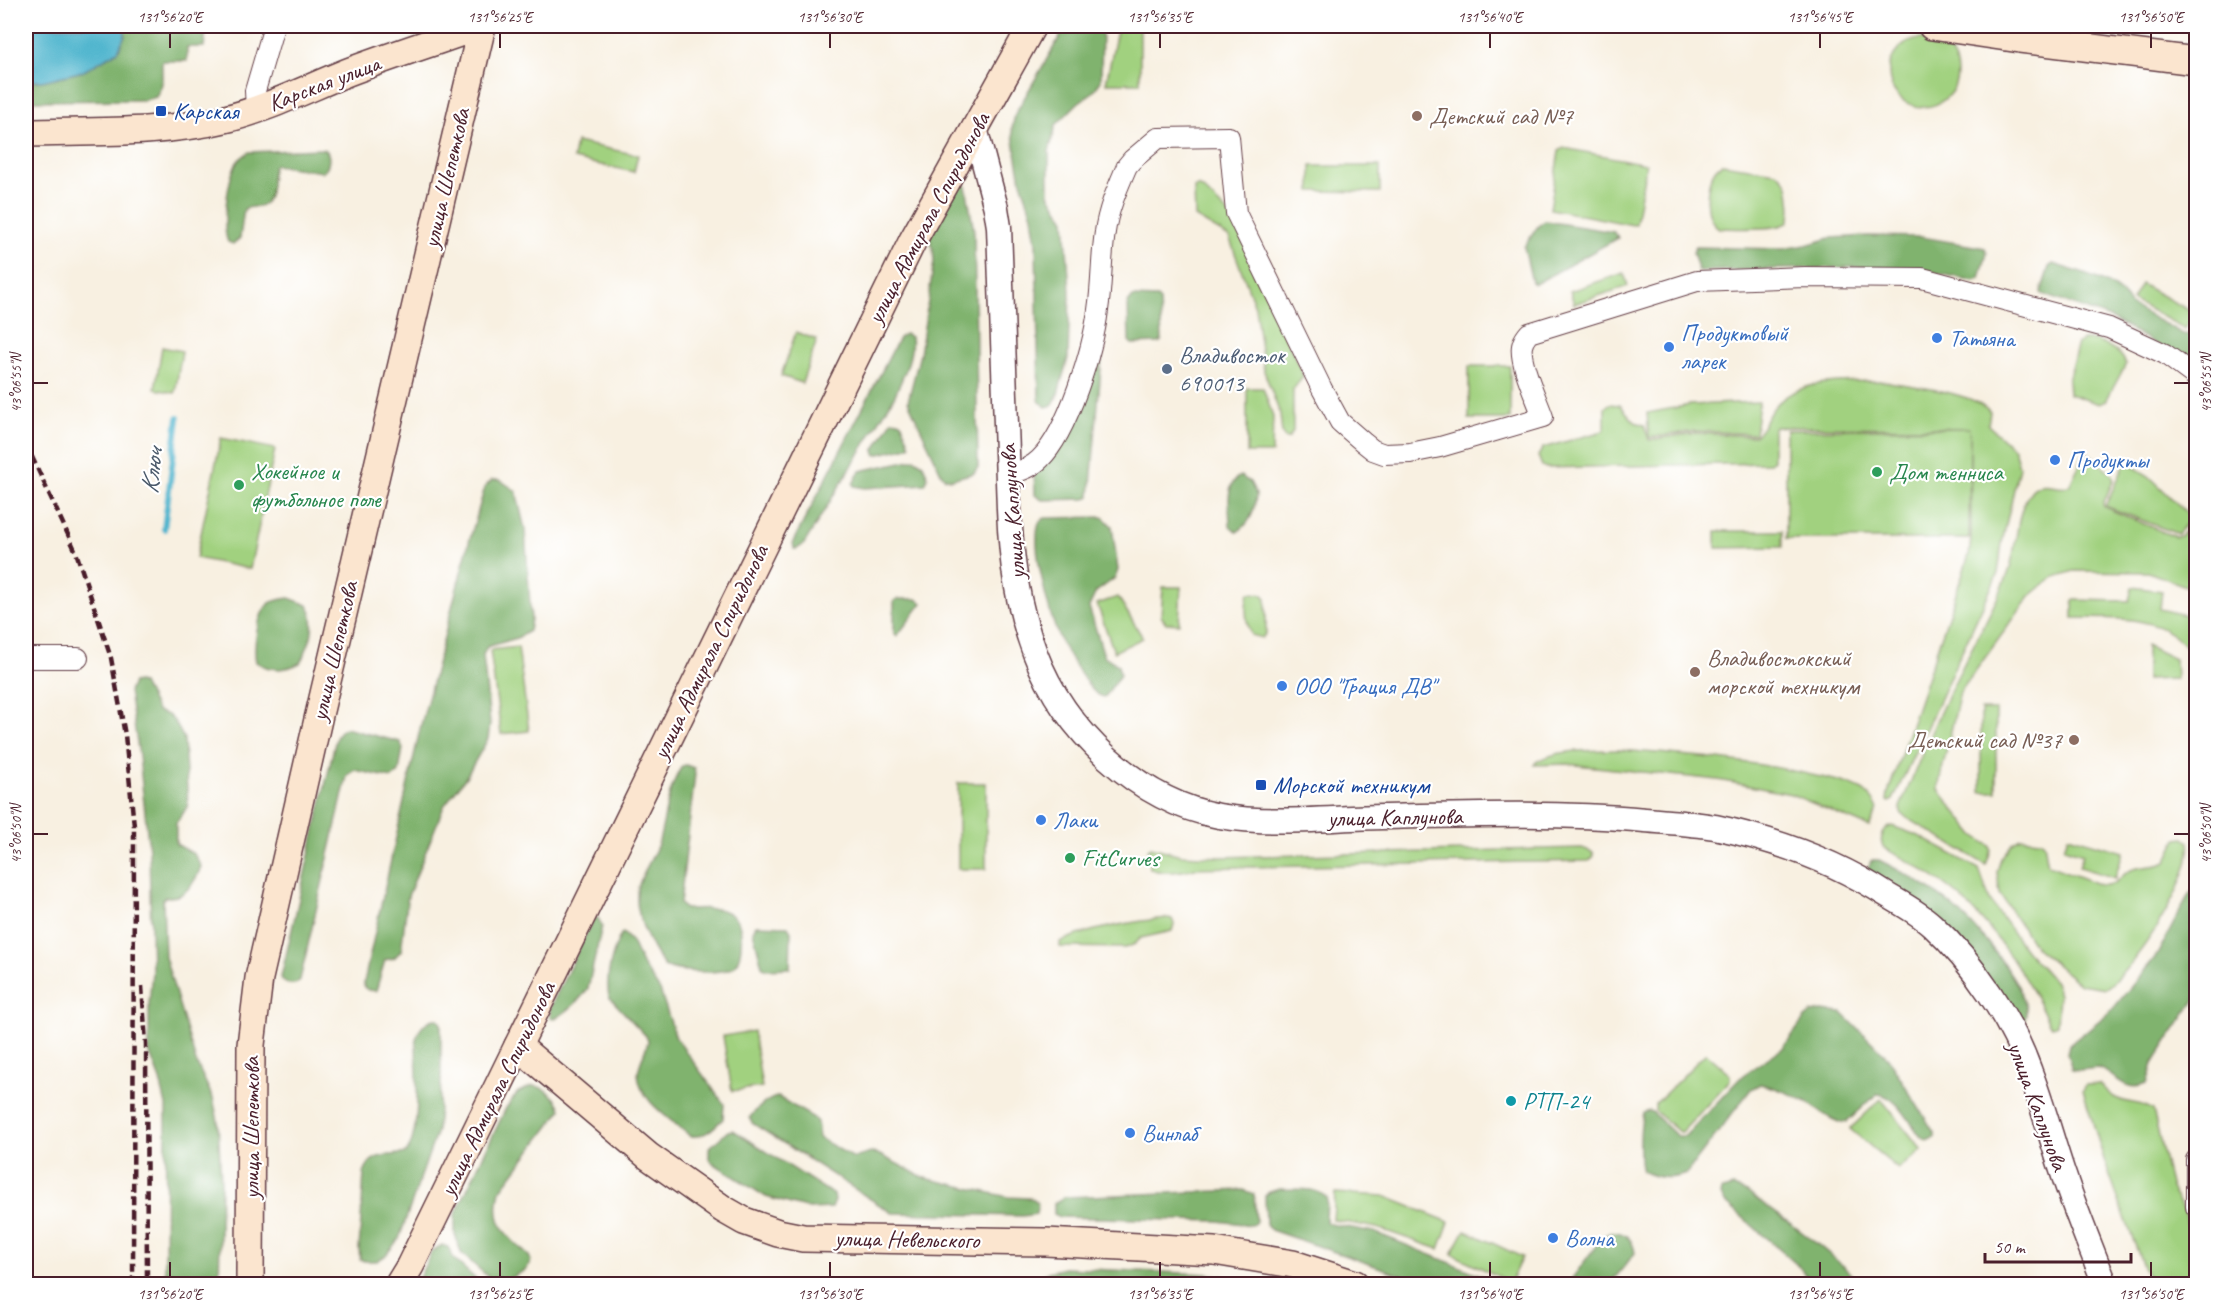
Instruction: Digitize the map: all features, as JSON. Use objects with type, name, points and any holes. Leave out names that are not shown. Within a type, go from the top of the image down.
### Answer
[{"type":"main road","name":"Карская улица","points":[[26,133],[176,126],[226,119],[474,26]]},
{"type":"main road","name":"улица Шепеткова","points":[[250,1284],[251,1045],[259,978],[316,726],[482,26]]},
{"type":"main road","name":"улица Адмирала Спиридонова","points":[[399,1284],[411,1266],[912,240],[1032,26]]},
{"type":"main road","points":[[1932,26],[2196,61]]},
{"type":"main road","name":"улица Невельского","points":[[518,1046],[655,1161],[723,1209],[744,1221],[778,1233],[803,1238],[1046,1242],[1214,1251],[1293,1264],[1355,1284]]},
{"type":"street","points":[[256,109],[255,91],[274,26]]},
{"type":"street","name":"улица Каплунова","points":[[975,128],[999,227],[1010,552],[1015,584],[1025,622],[1042,670],[1072,718],[1102,752],[1130,778],[1166,799],[1218,816],[1259,820],[1456,816],[1611,817],[1711,826],[1763,839],[1822,860],[1866,881],[1930,924],[1966,961],[1996,1002],[2029,1068],[2065,1179],[2105,1284]]},
{"type":"street","points":[[1008,475],[1028,468],[1040,459],[1051,446],[1062,426],[1074,398],[1096,326],[1108,216],[1127,166],[1132,159],[1160,138],[1229,137],[1236,213],[1291,327],[1340,422],[1373,450],[1384,454],[1410,453],[1440,447],[1543,417],[1522,357],[1522,346],[1529,333],[1697,281],[1805,277],[1922,278],[2109,328],[2165,354],[2196,377]]},
{"type":"street","points":[[26,658],[78,658]]},
{"type":"street","points":[[2196,1160],[2196,1208]]},
{"type":"green space","points":[[125,26],[264,26],[262,32],[206,31],[204,47],[187,47],[187,61],[162,61],[162,84],[156,97],[144,100],[26,101],[26,81],[42,81],[84,71],[118,51],[125,35]]},
{"type":"green space","points":[[1066,26],[1102,26],[1101,81],[1093,92],[1056,125],[1049,151],[1049,194],[1065,220],[1070,292],[1068,358],[1058,394],[1053,405],[1046,407],[1039,401],[1036,244],[1032,216],[1021,181],[1012,129],[1015,114]]},
{"type":"green space","points":[[1118,26],[1140,26],[1140,83],[1106,83]]},
{"type":"green space","points":[[1916,39],[1930,39],[1942,44],[1952,54],[1957,73],[1952,92],[1942,102],[1930,107],[1916,107],[1904,102],[1894,92],[1889,80],[1889,66],[1894,54],[1904,44]]},
{"type":"green space","points":[[576,142],[638,155],[634,172],[573,159]]},
{"type":"green space","points":[[1564,148],[1646,164],[1636,224],[1550,209],[1559,151]]},
{"type":"green space","points":[[326,150],[329,159],[327,168],[323,172],[274,165],[267,201],[262,205],[244,209],[240,238],[233,244],[228,242],[225,225],[227,201],[231,177],[240,158],[249,152]]},
{"type":"green space","points":[[1722,164],[1776,172],[1780,175],[1787,183],[1789,190],[1791,211],[1788,222],[1784,225],[1766,228],[1719,228],[1713,223],[1709,215],[1707,195],[1712,176],[1716,168]]},
{"type":"green space","points":[[1311,166],[1380,166],[1380,192],[1311,191]]},
{"type":"green space","points":[[960,180],[966,186],[974,231],[978,467],[974,473],[952,479],[942,475],[908,401],[920,354],[934,261],[929,236]]},
{"type":"green space","points":[[1197,186],[1202,188],[1232,217],[1302,373],[1303,377],[1293,389],[1293,431],[1289,438],[1285,438],[1282,434],[1280,414],[1264,371],[1255,307],[1229,237],[1195,217],[1194,188]]},
{"type":"green space","points":[[1545,221],[1614,232],[1618,238],[1535,284],[1532,282],[1524,247],[1538,226]]},
{"type":"green space","points":[[1922,237],[1985,248],[1987,253],[1980,279],[1974,281],[1919,269],[1862,267],[1701,271],[1698,270],[1693,252],[1696,247],[1782,249],[1830,238]]},
{"type":"green space","points":[[2053,264],[2096,278],[2116,289],[2130,305],[2183,334],[2196,335],[2196,367],[2110,318],[2042,294],[2049,267]]},
{"type":"green space","points":[[1624,273],[1628,286],[1574,304],[1570,291]]},
{"type":"green space","points":[[2141,284],[2194,313],[2185,329],[2132,300]]},
{"type":"green space","points":[[1133,297],[1157,298],[1160,301],[1162,340],[1159,343],[1132,344],[1129,341],[1128,303]]},
{"type":"green space","points":[[796,332],[817,340],[802,383],[781,376]]},
{"type":"green space","points":[[905,334],[911,337],[911,352],[894,397],[804,544],[794,549],[793,542],[899,338]]},
{"type":"green space","points":[[2083,340],[2095,341],[2108,346],[2119,354],[2126,364],[2106,401],[2099,404],[2069,394],[2068,380],[2078,343]]},
{"type":"green space","points":[[1102,341],[1090,496],[1086,499],[1042,500],[1035,495],[1034,474]]},
{"type":"green space","points":[[162,347],[182,351],[175,393],[155,389]]},
{"type":"green space","points":[[1469,366],[1510,366],[1510,419],[1469,419]]},
{"type":"green space","points":[[1883,381],[1957,395],[1982,405],[1990,412],[1988,425],[2014,449],[2019,467],[2002,543],[1998,573],[1893,800],[1889,802],[1887,801],[1888,793],[1969,555],[1971,538],[1970,431],[1969,539],[1786,539],[1786,430],[1969,428],[1775,427],[1773,430],[1773,460],[1769,463],[1546,468],[1542,466],[1538,456],[1543,448],[1603,431],[1605,408],[1609,404],[1620,405],[1635,422],[1644,425],[1649,440],[1695,433],[1755,436],[1776,405],[1799,390],[1826,383]]},
{"type":"green space","points":[[1247,388],[1263,388],[1273,416],[1272,453],[1247,453]]},
{"type":"green space","points":[[1759,402],[1755,434],[1695,431],[1649,438],[1647,413],[1690,405]]},
{"type":"green space","points":[[892,420],[902,424],[910,445],[876,455],[874,451]]},
{"type":"green space","name":"Хокейное и футбольное поле","points":[[221,438],[275,449],[250,569],[196,558]]},
{"type":"green space","points":[[2088,453],[2111,473],[2114,479],[2103,504],[2104,507],[2175,537],[2181,536],[2196,518],[2196,590],[2148,572],[2074,571],[2052,578],[2030,596],[1960,692],[1939,783],[1939,790],[1974,835],[1990,846],[1991,850],[1986,865],[1907,818],[1901,813],[1900,807],[1937,718],[2006,579],[2026,500],[2031,491],[2039,485],[2069,486],[2084,455]]},
{"type":"green space","points":[[915,459],[923,464],[928,477],[925,484],[865,488],[853,484],[860,471]]},
{"type":"green space","points":[[2126,462],[2149,476],[2191,517],[2178,534],[2105,506]]},
{"type":"green space","points":[[1240,476],[1250,482],[1256,494],[1251,516],[1246,525],[1237,532],[1230,526],[1229,498],[1232,485]]},
{"type":"green space","points":[[492,480],[500,480],[516,491],[525,529],[531,619],[529,631],[517,638],[487,647],[483,655],[490,723],[488,739],[466,777],[444,806],[408,896],[401,951],[394,958],[385,960],[376,991],[368,990],[364,987],[364,982],[420,729],[469,542],[485,487]]},
{"type":"green space","points":[[1103,517],[1112,526],[1118,570],[1115,578],[1096,592],[1089,607],[1104,656],[1118,665],[1120,675],[1105,697],[1094,692],[1089,686],[1060,640],[1046,598],[1037,546],[1037,531],[1040,521],[1045,518]]},
{"type":"green space","points":[[1716,531],[1782,531],[1782,547],[1716,548]]},
{"type":"green space","points":[[1163,587],[1181,587],[1179,624],[1166,623],[1161,616]]},
{"type":"green space","points":[[2132,587],[2162,591],[2160,609],[2185,615],[2196,623],[2196,662],[2185,646],[2173,635],[2159,627],[2127,619],[2073,618],[2073,600],[2129,601]]},
{"type":"green space","points":[[1249,593],[1262,594],[1266,598],[1266,633],[1262,638],[1251,635],[1249,630],[1246,608]]},
{"type":"green space","points":[[1118,597],[1143,638],[1114,652],[1097,604]]},
{"type":"green space","points":[[289,598],[308,605],[312,620],[310,642],[300,663],[283,669],[266,667],[256,662],[255,648],[259,622],[270,603]]},
{"type":"green space","points":[[917,599],[922,603],[897,636],[894,633],[894,601]]},
{"type":"green space","points":[[2146,645],[2175,659],[2176,679],[2146,680]]},
{"type":"green space","points":[[518,647],[529,731],[501,734],[490,650]]},
{"type":"green space","points":[[133,683],[143,684],[157,711],[168,715],[175,722],[184,739],[188,806],[176,823],[176,844],[194,854],[201,866],[187,890],[178,896],[163,899],[165,957],[196,1062],[213,1098],[218,1121],[221,1183],[219,1284],[165,1284],[166,1105],[149,1051],[149,1003],[152,972],[149,851],[139,756],[129,691]]},
{"type":"green space","points":[[1981,710],[1996,710],[1996,792],[1981,792]]},
{"type":"green space","points":[[345,728],[400,742],[403,748],[399,772],[392,778],[354,770],[347,776],[300,980],[295,984],[289,984],[281,977],[336,738]]},
{"type":"green space","points":[[1618,750],[1742,762],[1828,778],[1864,791],[1873,799],[1878,809],[1869,827],[1791,794],[1718,780],[1567,764],[1534,765],[1545,758],[1565,752]]},
{"type":"green space","points":[[682,766],[694,768],[695,774],[680,904],[685,909],[722,910],[732,915],[738,922],[741,939],[739,957],[735,965],[722,971],[690,971],[664,966],[648,939],[638,907],[638,888],[659,841],[673,784]]},
{"type":"green space","points":[[958,783],[986,783],[986,869],[958,869]]},
{"type":"green space","points":[[1892,826],[1919,836],[1979,869],[1990,901],[2026,951],[2055,982],[2059,995],[2057,1025],[2052,1026],[2049,1023],[2031,989],[2010,957],[1987,926],[1961,898],[1933,877],[1883,847],[1881,841],[1883,835],[1886,829]]},
{"type":"green space","points":[[2068,836],[2123,852],[2115,878],[2079,867],[2083,854],[2064,848]]},
{"type":"green space","points":[[2020,838],[2040,840],[2044,843],[2048,865],[2101,885],[2114,883],[2131,870],[2166,862],[2177,839],[2184,838],[2189,842],[2183,877],[2161,921],[2132,962],[2106,988],[2080,984],[2035,947],[2000,894],[1997,872],[2001,858],[2012,843]]},
{"type":"green space","points":[[1151,847],[1181,855],[1220,857],[1582,848],[1593,852],[1594,856],[1589,861],[1195,868],[1166,872],[1150,868],[1148,849]]},
{"type":"green space","points":[[1873,860],[1879,860],[1907,875],[1960,912],[2000,959],[2022,994],[2026,1009],[2024,1021],[2018,1021],[1869,871],[1868,867]]},
{"type":"green space","points":[[2196,889],[2196,999],[2153,1064],[2147,1084],[2133,1087],[2127,1085],[2099,1068],[2072,1069],[2067,1053],[2069,1045],[2112,1010],[2157,955],[2189,894]]},
{"type":"green space","points":[[594,918],[598,918],[602,926],[588,988],[568,1010],[558,1017],[550,1018],[550,1008]]},
{"type":"green space","points":[[1172,919],[1174,924],[1172,931],[1141,938],[1135,944],[1125,948],[1060,947],[1060,942],[1083,933],[1128,923]]},
{"type":"green space","points":[[756,925],[788,926],[791,932],[790,968],[765,969],[762,966],[753,931]]},
{"type":"green space","points":[[623,933],[632,942],[643,966],[660,990],[676,1038],[724,1104],[723,1119],[704,1134],[690,1136],[657,1109],[639,1083],[638,1073],[648,1041],[646,1036],[609,997],[608,989],[612,957]]},
{"type":"green space","points":[[1821,1011],[1842,1013],[1888,1058],[1935,1137],[1927,1141],[1921,1137],[1897,1104],[1884,1096],[1877,1094],[1847,1122],[1841,1122],[1830,1118],[1794,1096],[1760,1084],[1751,1089],[1686,1174],[1664,1177],[1642,1171],[1640,1142],[1643,1113],[1652,1112],[1677,1136],[1685,1136],[1743,1075],[1783,1048],[1805,1018]]},
{"type":"green space","points":[[438,1019],[441,1024],[441,1085],[437,1131],[399,1239],[385,1256],[377,1261],[364,1261],[360,1259],[359,1249],[364,1173],[371,1161],[381,1156],[406,1153],[411,1143],[417,1099],[416,1040],[422,1027]]},
{"type":"green space","points":[[753,1031],[762,1087],[732,1091],[723,1036]]},
{"type":"green space","points":[[1706,1053],[1730,1074],[1730,1080],[1682,1132],[1679,1132],[1655,1111],[1655,1104]]},
{"type":"green space","points":[[2099,1084],[2112,1096],[2144,1105],[2153,1110],[2171,1189],[2185,1212],[2196,1266],[2196,1284],[2152,1284],[2144,1269],[2105,1163],[2083,1090],[2086,1085]]},
{"type":"green space","points":[[533,1086],[542,1088],[550,1094],[561,1110],[500,1191],[499,1221],[531,1261],[526,1270],[499,1284],[461,1253],[455,1234],[455,1215],[506,1108],[518,1092]]},
{"type":"green space","points":[[778,1097],[814,1118],[817,1122],[819,1138],[854,1158],[871,1153],[878,1154],[925,1178],[1008,1197],[1034,1199],[1038,1204],[1036,1214],[1023,1216],[892,1213],[752,1123],[750,1117],[756,1111]]},
{"type":"green space","points":[[1881,1099],[1922,1150],[1898,1169],[1850,1129]]},
{"type":"green space","points":[[733,1130],[834,1195],[835,1201],[832,1208],[809,1209],[766,1197],[713,1163],[709,1159],[709,1148],[728,1131]]},
{"type":"green space","points":[[1733,1187],[1747,1192],[1806,1235],[1860,1284],[1841,1284],[1828,1278],[1821,1284],[1808,1284],[1808,1278],[1803,1270],[1724,1201],[1721,1195],[1722,1190]]},
{"type":"green space","points":[[1280,1189],[1305,1189],[1322,1194],[1327,1198],[1326,1222],[1330,1224],[1374,1232],[1503,1284],[1427,1284],[1271,1230],[1266,1224],[1265,1196],[1269,1192]]},
{"type":"green space","points":[[1243,1190],[1254,1194],[1256,1222],[1252,1225],[1217,1221],[1059,1217],[1054,1214],[1054,1203],[1064,1197]]},
{"type":"green space","points":[[1335,1193],[1384,1196],[1449,1222],[1439,1249],[1377,1228],[1333,1220]]},
{"type":"green space","points":[[1465,1230],[1522,1257],[1510,1282],[1452,1254]]},
{"type":"green space","points":[[1612,1232],[1628,1237],[1635,1253],[1610,1284],[1568,1284],[1603,1236]]},
{"type":"green space","points":[[442,1245],[448,1247],[454,1259],[481,1284],[416,1284],[432,1251]]},
{"type":"green space","points":[[1064,1268],[1209,1274],[1264,1284],[1031,1284],[1048,1272]]},
{"type":"water","points":[[26,26],[125,26],[125,35],[118,51],[84,71],[42,81],[26,81]]},
{"type":"waterway","name":"Ключ","points":[[164,529],[178,418]]},
{"type":"railway","points":[[26,444],[76,552],[111,658],[125,735],[134,826],[133,1284]]},
{"type":"railway","points":[[142,986],[146,1044],[147,1284]]},
{"type":"place","name":"Карская","points":[[161,111]]},
{"type":"place","name":"Детский сад №7","points":[[1417,116]]},
{"type":"place","name":"Татьяна","points":[[1937,338]]},
{"type":"place","name":"Продуктовый ларек","points":[[1669,347]]},
{"type":"place","name":"Владивосток 690013","points":[[1167,369]]},
{"type":"place","name":"Продукты","points":[[2055,460]]},
{"type":"place","name":"Дом тенниса","points":[[1877,472]]},
{"type":"place","name":"Хокейное и футбольное поле","points":[[239,485]]},
{"type":"place","name":"Владивостокский морской техникум","points":[[1695,672]]},
{"type":"place","name":"ООО \"Грация ДВ\"","points":[[1282,686]]},
{"type":"place","name":"Детский сад №37","points":[[2074,740]]},
{"type":"place","name":"Морской техникум","points":[[1261,785]]},
{"type":"place","name":"Лаки","points":[[1041,820]]},
{"type":"place","name":"FitCurves","points":[[1070,858]]},
{"type":"place","name":"РТП-24","points":[[1511,1101]]},
{"type":"place","name":"Винлаб","points":[[1130,1133]]},
{"type":"place","name":"Волна","points":[[1553,1238]]}]
